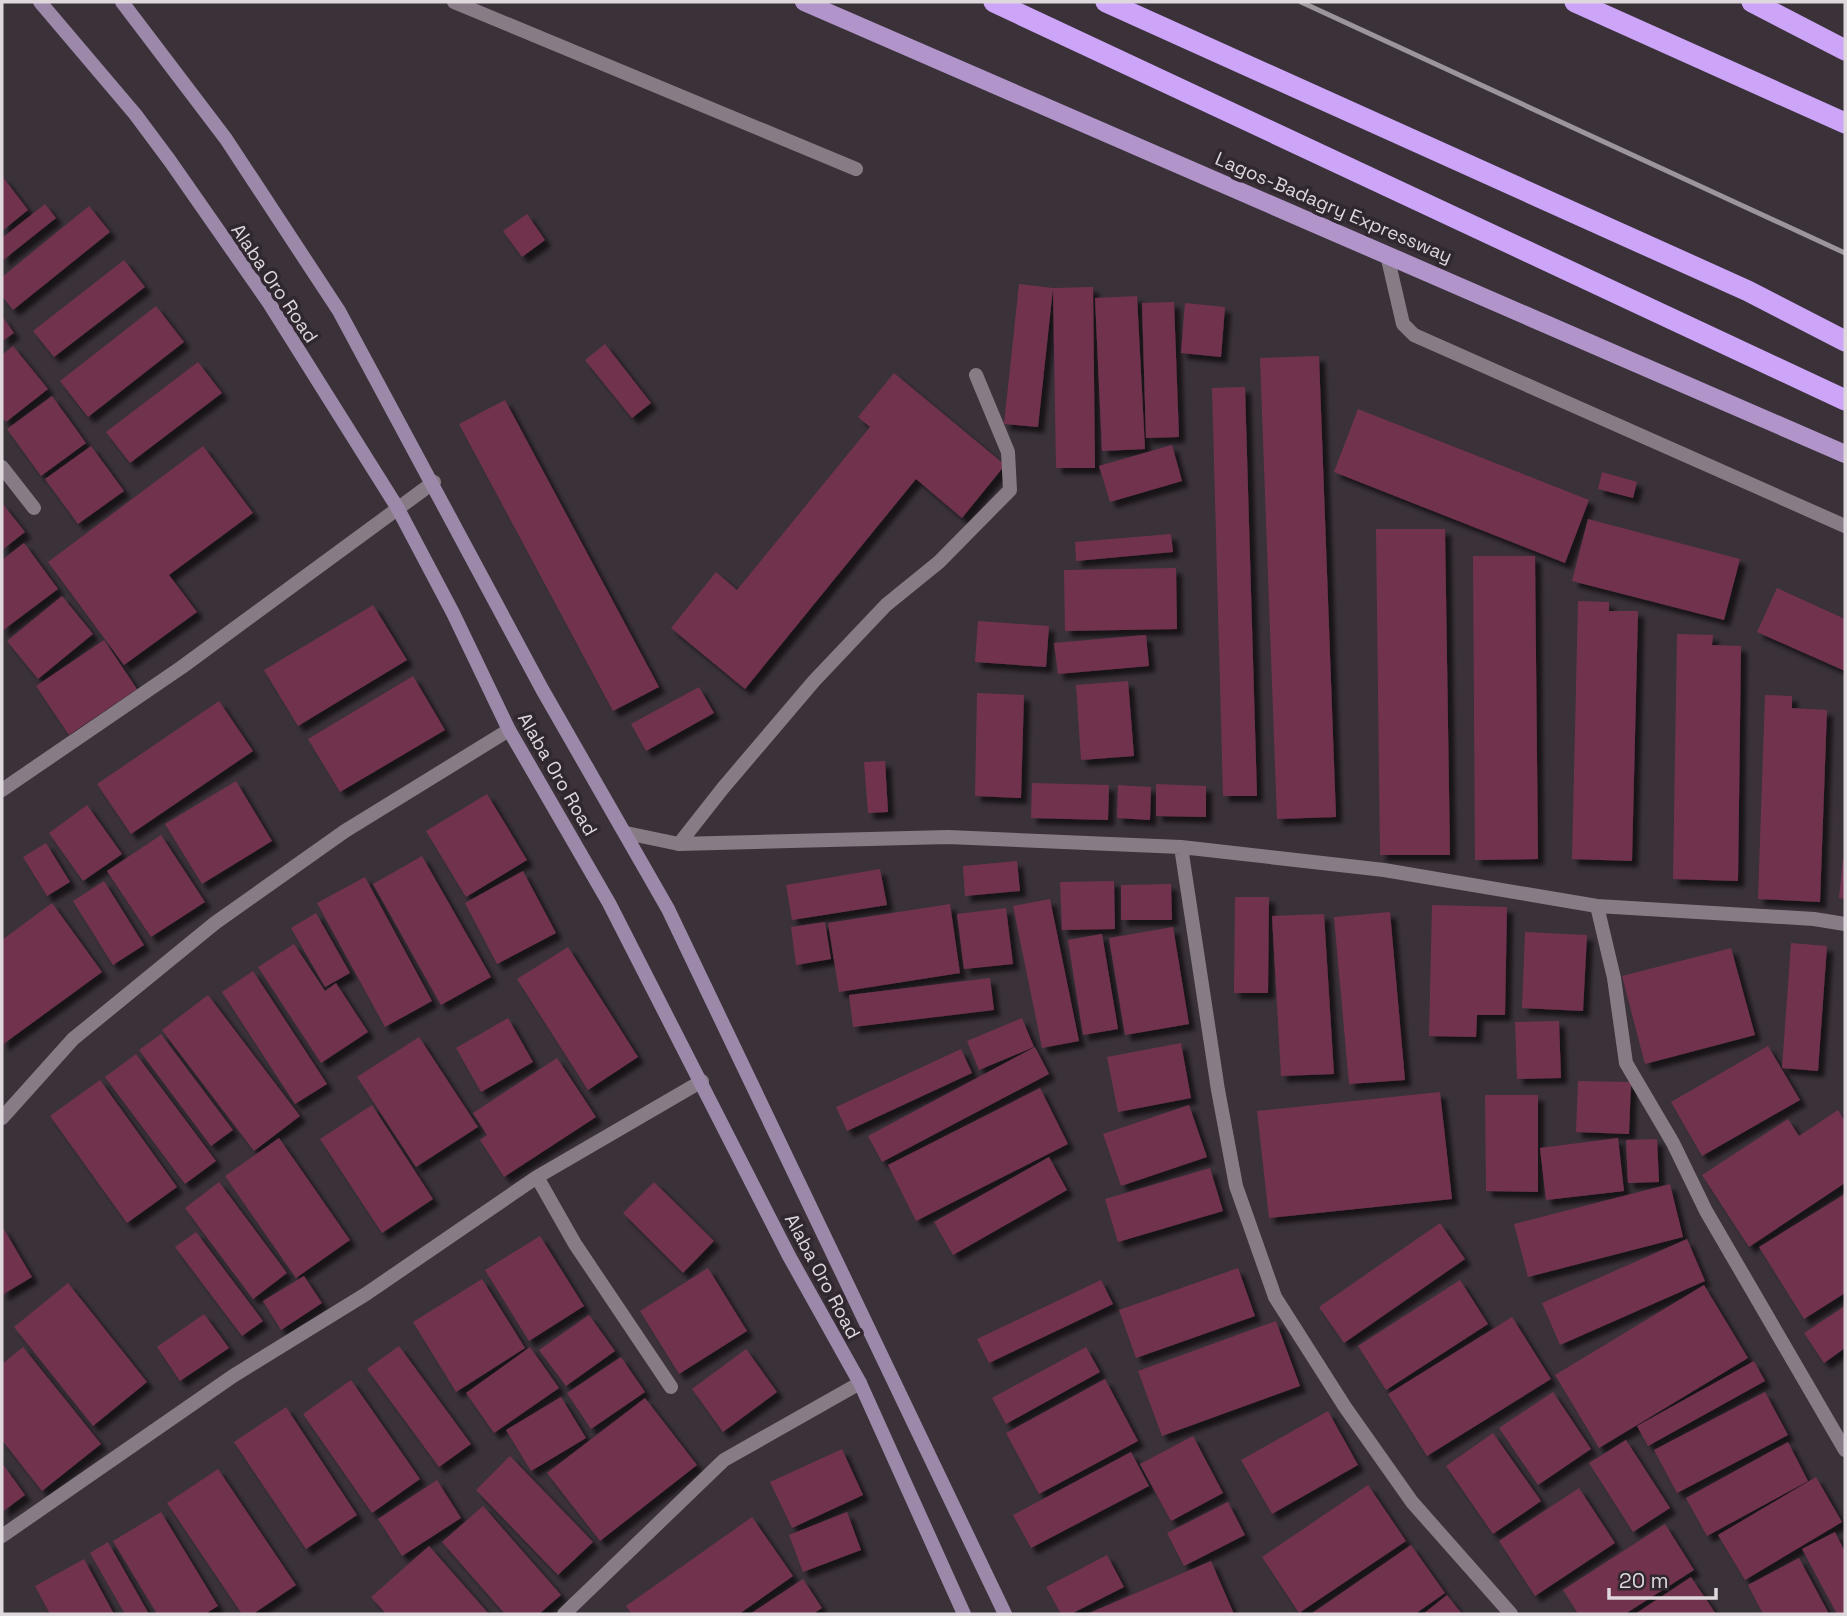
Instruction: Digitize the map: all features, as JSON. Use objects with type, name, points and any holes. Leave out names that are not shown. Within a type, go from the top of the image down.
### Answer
[{"type":"highway","points":[[994,2],[1845,400]]},
{"type":"highway","points":[[1106,2],[1748,291],[1845,341]]},
{"type":"highway","points":[[1575,2],[1845,123]]},
{"type":"highway","points":[[1752,2],[1845,50]]},
{"type":"main road","name":"Alaba Oro Road","points":[[40,2],[135,114],[170,161],[268,303],[397,507],[453,613],[509,730],[577,844],[702,1082],[789,1256],[860,1383],[964,1614]]},
{"type":"main road","name":"Alaba Oro Road","points":[[122,2],[226,139],[339,311],[434,482],[542,688],[668,909],[745,1073],[821,1224],[1005,1614]]},
{"type":"main road","name":"Lagos-Badagry Expressway","points":[[804,2],[1845,454]]},
{"type":"street","points":[[454,2],[856,169]]},
{"type":"street","points":[[1387,255],[1403,324],[1414,335],[1845,526]]},
{"type":"street","points":[[679,844],[814,681],[886,605],[939,562],[1010,490],[1008,452],[976,375]]},
{"type":"street","points":[[2,467],[34,508]]},
{"type":"street","points":[[2,790],[182,667],[434,482]]},
{"type":"street","points":[[2,1118],[72,1039],[215,923],[345,831],[509,730]]},
{"type":"street","points":[[625,834],[679,844],[948,837],[1181,847],[1384,870],[1597,906],[1814,919],[1845,925]]},
{"type":"street","points":[[1181,847],[1218,1090],[1236,1186],[1275,1297],[1345,1408],[1412,1502],[1511,1614]]},
{"type":"street","points":[[1597,906],[1614,978],[1626,1063],[1673,1143],[1706,1210],[1845,1450]]},
{"type":"street","points":[[2,1536],[233,1376],[366,1294],[537,1177],[702,1082]]},
{"type":"street","points":[[537,1177],[575,1244],[671,1387]]},
{"type":"street","points":[[564,1614],[724,1460],[860,1383]]},
{"type":"building","points":[[2,176],[28,210],[2,231]]},
{"type":"building","points":[[45,204],[56,218],[2,261],[2,238]]},
{"type":"building","points":[[89,206],[110,232],[13,310],[2,296],[2,277]]},
{"type":"building","points":[[527,214],[545,240],[522,257],[503,231]]},
{"type":"building","points":[[124,260],[145,287],[54,357],[33,331]]},
{"type":"building","points":[[1019,284],[1053,288],[1038,427],[1004,424]]},
{"type":"building","points":[[1093,287],[1095,468],[1056,468],[1053,288]]},
{"type":"building","points":[[1137,296],[1145,449],[1102,451],[1095,298]]},
{"type":"building","points":[[1174,302],[1179,437],[1146,438],[1142,303]]},
{"type":"building","points":[[1185,303],[1225,307],[1221,357],[1181,353]]},
{"type":"building","points":[[156,306],[184,342],[88,417],[60,381]]},
{"type":"building","points":[[2,316],[14,333],[2,341]]},
{"type":"building","points":[[605,344],[651,403],[632,418],[585,360]]},
{"type":"building","points":[[13,346],[48,389],[6,422],[2,417],[2,355]]},
{"type":"building","points":[[1319,356],[1336,817],[1277,819],[1260,358]]},
{"type":"building","points":[[198,362],[222,393],[130,463],[106,432]]},
{"type":"building","points":[[894,373],[1005,465],[962,518],[916,479],[745,689],[671,628],[716,572],[737,590],[870,427],[858,417]]},
{"type":"building","points":[[1245,387],[1257,796],[1223,796],[1212,388]]},
{"type":"building","points":[[52,396],[86,443],[41,476],[7,429]]},
{"type":"building","points":[[505,400],[659,687],[613,711],[459,424]]},
{"type":"building","points":[[1358,409],[1589,500],[1565,563],[1334,472]]},
{"type":"building","points":[[1172,445],[1182,481],[1110,502],[1099,466]]},
{"type":"building","points":[[91,446],[124,491],[78,524],[45,479]]},
{"type":"building","points":[[203,446],[253,513],[169,575],[197,612],[124,665],[48,562]]},
{"type":"building","points":[[1602,472],[1637,482],[1633,498],[1598,489]]},
{"type":"building","points":[[2,503],[25,532],[2,550]]},
{"type":"building","points":[[1588,519],[1740,559],[1724,620],[1572,581]]},
{"type":"building","points":[[1376,529],[1445,529],[1450,855],[1380,855]]},
{"type":"building","points":[[1171,534],[1173,552],[1076,561],[1075,542]]},
{"type":"building","points":[[24,543],[58,589],[2,631],[2,560]]},
{"type":"building","points":[[1473,556],[1535,556],[1538,859],[1475,860]]},
{"type":"building","points":[[1176,568],[1177,629],[1065,631],[1064,570]]},
{"type":"building","points":[[1777,588],[1845,619],[1845,671],[1757,632]]},
{"type":"building","points":[[62,596],[93,634],[38,679],[7,641]]},
{"type":"building","points":[[1578,601],[1609,602],[1609,611],[1638,611],[1632,861],[1572,859]]},
{"type":"building","points":[[373,605],[407,660],[298,726],[264,670]]},
{"type":"building","points":[[978,621],[1049,626],[1046,667],[975,662]]},
{"type":"building","points":[[1677,634],[1713,635],[1712,645],[1741,646],[1738,881],[1673,879]]},
{"type":"building","points":[[1146,635],[1149,666],[1058,674],[1054,643]]},
{"type":"building","points":[[104,640],[137,689],[69,735],[36,686]]},
{"type":"building","points":[[413,676],[445,730],[340,792],[308,739]]},
{"type":"building","points":[[1128,681],[1134,756],[1081,760],[1076,685]]},
{"type":"building","points":[[699,687],[714,713],[646,751],[631,724]]},
{"type":"building","points":[[977,693],[1024,695],[1021,798],[975,796]]},
{"type":"building","points":[[1765,695],[1792,696],[1792,708],[1827,710],[1820,902],[1758,899]]},
{"type":"building","points":[[219,701],[253,751],[131,834],[97,784]]},
{"type":"building","points":[[885,761],[888,812],[868,813],[864,762]]},
{"type":"building","points":[[236,781],[272,841],[202,884],[165,824]]},
{"type":"building","points":[[1032,783],[1109,785],[1108,820],[1031,818]]},
{"type":"building","points":[[1156,784],[1206,786],[1206,817],[1156,816]]},
{"type":"building","points":[[1118,785],[1151,787],[1150,820],[1117,818]]},
{"type":"building","points":[[487,794],[527,860],[466,897],[426,831]]},
{"type":"building","points":[[87,805],[122,854],[83,881],[49,833]]},
{"type":"building","points":[[161,835],[205,902],[151,937],[107,871]]},
{"type":"building","points":[[46,843],[70,882],[47,896],[23,857]]},
{"type":"building","points":[[422,856],[491,977],[441,1005],[373,884]]},
{"type":"building","points":[[1845,859],[1845,899],[1839,898]]},
{"type":"building","points":[[1017,861],[1020,891],[965,896],[963,866]]},
{"type":"building","points":[[880,869],[887,905],[792,920],[786,885]]},
{"type":"building","points":[[523,871],[556,933],[497,964],[465,903]]},
{"type":"building","points":[[365,877],[432,1001],[385,1027],[317,903]]},
{"type":"building","points":[[104,881],[144,945],[113,965],[73,901]]},
{"type":"building","points":[[1114,881],[1115,929],[1062,930],[1060,882]]},
{"type":"building","points":[[1171,884],[1172,920],[1121,920],[1121,885]]},
{"type":"building","points":[[1235,897],[1269,897],[1268,993],[1234,993]]},
{"type":"building","points":[[1050,899],[1079,1041],[1042,1048],[1013,906]]},
{"type":"building","points":[[52,903],[102,972],[2,1045],[2,940]]},
{"type":"building","points":[[950,904],[960,973],[839,992],[828,923]]},
{"type":"building","points":[[1432,905],[1507,907],[1505,1015],[1477,1015],[1476,1037],[1429,1036]]},
{"type":"building","points":[[1006,908],[1013,964],[964,969],[957,914]]},
{"type":"building","points":[[1390,912],[1405,1080],[1349,1084],[1334,917]]},
{"type":"building","points":[[316,913],[350,973],[325,987],[291,928]]},
{"type":"building","points":[[1324,914],[1334,1074],[1281,1076],[1272,916]]},
{"type":"building","points":[[825,922],[831,959],[796,965],[791,927]]},
{"type":"building","points":[[1173,927],[1189,1024],[1125,1035],[1109,938]]},
{"type":"building","points":[[1525,932],[1587,935],[1583,1011],[1522,1008]]},
{"type":"building","points":[[1102,934],[1118,1029],[1083,1035],[1068,940]]},
{"type":"building","points":[[1791,943],[1827,946],[1818,1071],[1782,1068]]},
{"type":"building","points":[[294,944],[325,991],[336,983],[368,1032],[321,1063],[258,967]]},
{"type":"building","points":[[568,947],[638,1057],[588,1090],[517,979]]},
{"type":"building","points":[[1731,948],[1755,1035],[1645,1064],[1622,976]]},
{"type":"building","points":[[253,971],[327,1084],[295,1104],[222,992]]},
{"type":"building","points":[[990,978],[994,1010],[853,1027],[849,995]]},
{"type":"building","points":[[208,995],[300,1116],[254,1151],[162,1030]]},
{"type":"building","points":[[508,1018],[533,1062],[481,1092],[456,1048]]},
{"type":"building","points":[[1022,1018],[1034,1047],[979,1070],[967,1041]]},
{"type":"building","points":[[1559,1021],[1561,1078],[1517,1079],[1515,1022]]},
{"type":"building","points":[[161,1034],[233,1130],[211,1146],[139,1050]]},
{"type":"building","points":[[419,1037],[478,1127],[416,1167],[357,1077]]},
{"type":"building","points":[[1181,1043],[1191,1098],[1118,1112],[1107,1057]]},
{"type":"building","points":[[1768,1046],[1800,1100],[1702,1156],[1671,1102]]},
{"type":"building","points":[[1035,1047],[1049,1074],[882,1162],[868,1136]]},
{"type":"building","points":[[961,1049],[972,1073],[847,1131],[836,1107]]},
{"type":"building","points":[[136,1054],[216,1161],[185,1184],[105,1077]]},
{"type":"building","points":[[557,1058],[596,1117],[504,1177],[480,1140],[487,1135],[473,1113]]},
{"type":"building","points":[[100,1080],[177,1187],[127,1223],[50,1116]]},
{"type":"building","points":[[1578,1081],[1631,1082],[1629,1134],[1576,1132]]},
{"type":"building","points":[[1040,1088],[1068,1144],[916,1221],[888,1165]]},
{"type":"building","points":[[1440,1092],[1452,1199],[1269,1218],[1257,1111]]},
{"type":"building","points":[[1485,1095],[1538,1095],[1538,1192],[1486,1191]]},
{"type":"building","points":[[372,1105],[433,1199],[382,1233],[320,1139]]},
{"type":"building","points":[[1189,1105],[1207,1157],[1121,1186],[1103,1134]]},
{"type":"building","points":[[1838,1110],[1845,1121],[1845,1183],[1749,1247],[1702,1175],[1788,1119],[1799,1136]]},
{"type":"building","points":[[279,1138],[350,1240],[296,1278],[225,1176]]},
{"type":"building","points":[[1618,1138],[1624,1191],[1546,1200],[1540,1148]]},
{"type":"building","points":[[1657,1139],[1659,1182],[1628,1183],[1626,1140]]},
{"type":"building","points":[[1049,1157],[1067,1190],[953,1255],[934,1222]]},
{"type":"building","points":[[1210,1168],[1223,1211],[1118,1242],[1105,1199]]},
{"type":"building","points":[[219,1182],[287,1273],[253,1299],[185,1208]]},
{"type":"building","points":[[654,1182],[714,1241],[683,1273],[623,1213]]},
{"type":"building","points":[[1670,1184],[1683,1237],[1528,1277],[1514,1224]]},
{"type":"building","points":[[1845,1194],[1845,1293],[1804,1319],[1759,1247]]},
{"type":"building","points":[[1440,1223],[1465,1259],[1344,1343],[1319,1307]]},
{"type":"building","points":[[2,1226],[32,1277],[2,1295]]},
{"type":"building","points":[[196,1232],[263,1321],[242,1336],[175,1247]]},
{"type":"building","points":[[540,1236],[584,1306],[529,1341],[485,1270]]},
{"type":"building","points":[[1687,1239],[1705,1281],[1560,1345],[1542,1303]]},
{"type":"building","points":[[708,1268],[747,1331],[679,1374],[640,1311]]},
{"type":"building","points":[[1238,1268],[1255,1316],[1136,1358],[1119,1310]]},
{"type":"building","points":[[304,1276],[322,1303],[281,1330],[263,1301]]},
{"type":"building","points":[[482,1279],[525,1348],[456,1392],[413,1322]]},
{"type":"building","points":[[1101,1280],[1113,1304],[989,1363],[977,1339]]},
{"type":"building","points":[[1460,1280],[1488,1324],[1386,1390],[1358,1346]]},
{"type":"building","points":[[68,1283],[147,1382],[93,1426],[14,1327]]},
{"type":"building","points":[[1704,1285],[1748,1358],[1599,1448],[1555,1375]]},
{"type":"building","points":[[1845,1306],[1845,1348],[1824,1363],[1804,1333]]},
{"type":"building","points":[[204,1314],[229,1348],[180,1381],[157,1347]]},
{"type":"building","points":[[589,1315],[615,1351],[566,1386],[539,1350]]},
{"type":"building","points":[[1512,1317],[1551,1379],[1427,1456],[1388,1394]]},
{"type":"building","points":[[1276,1321],[1300,1386],[1162,1436],[1138,1371]]},
{"type":"building","points":[[399,1346],[471,1444],[439,1467],[367,1369]]},
{"type":"building","points":[[23,1347],[101,1444],[42,1491],[2,1440],[2,1364]]},
{"type":"building","points":[[530,1347],[559,1388],[494,1433],[466,1393]]},
{"type":"building","points":[[1086,1347],[1100,1372],[1006,1424],[992,1398]]},
{"type":"building","points":[[746,1349],[777,1392],[723,1432],[692,1389]]},
{"type":"building","points":[[621,1357],[645,1392],[591,1429],[567,1393]]},
{"type":"building","points":[[1754,1361],[1765,1381],[1648,1446],[1637,1426]]},
{"type":"building","points":[[1105,1379],[1138,1441],[1039,1494],[1006,1433]]},
{"type":"building","points":[[351,1380],[420,1479],[372,1513],[303,1414]]},
{"type":"building","points":[[1553,1392],[1591,1449],[1538,1485],[1499,1428]]},
{"type":"building","points":[[1765,1392],[1788,1435],[1677,1493],[1654,1450]]},
{"type":"building","points":[[561,1397],[586,1438],[531,1471],[506,1430]]},
{"type":"building","points":[[645,1398],[697,1465],[600,1541],[547,1473]]},
{"type":"building","points":[[286,1407],[357,1515],[306,1549],[234,1442]]},
{"type":"building","points":[[1328,1411],[1358,1465],[1272,1514],[1241,1460]]},
{"type":"building","points":[[1493,1433],[1541,1501],[1493,1534],[1446,1466]]},
{"type":"building","points":[[1193,1436],[1223,1493],[1171,1521],[1140,1464]]},
{"type":"building","points":[[1626,1440],[1670,1508],[1633,1532],[1589,1463]]},
{"type":"building","points":[[1788,1442],[1808,1481],[1707,1536],[1686,1498]]},
{"type":"building","points":[[842,1449],[863,1495],[792,1528],[770,1482]]},
{"type":"building","points":[[1131,1452],[1149,1486],[1031,1548],[1013,1515]]},
{"type":"building","points":[[510,1456],[593,1542],[558,1575],[476,1490]]},
{"type":"building","points":[[2,1463],[25,1495],[2,1512]]},
{"type":"building","points":[[218,1469],[296,1585],[253,1614],[242,1614],[167,1503]]},
{"type":"building","points":[[1816,1477],[1842,1522],[1745,1580],[1718,1535]]},
{"type":"building","points":[[437,1480],[461,1518],[402,1556],[378,1519]]},
{"type":"building","points":[[1368,1485],[1406,1541],[1299,1613],[1262,1557]]},
{"type":"building","points":[[1579,1488],[1615,1543],[1535,1596],[1499,1541]]},
{"type":"building","points":[[1228,1502],[1245,1535],[1184,1566],[1167,1533]]},
{"type":"building","points":[[483,1506],[561,1595],[539,1614],[505,1614],[442,1542]]},
{"type":"building","points":[[161,1512],[218,1606],[205,1614],[157,1614],[113,1541]]},
{"type":"building","points":[[847,1512],[861,1550],[803,1572],[789,1535]]},
{"type":"building","points":[[752,1517],[793,1576],[739,1614],[632,1614],[626,1606]]},
{"type":"building","points":[[1665,1524],[1694,1570],[1625,1614],[1578,1614],[1563,1590]]},
{"type":"building","points":[[1835,1532],[1845,1552],[1845,1614],[1837,1614],[1802,1549]]},
{"type":"building","points":[[108,1542],[149,1614],[125,1614],[90,1553]]},
{"type":"building","points":[[1411,1545],[1445,1593],[1415,1614],[1311,1614]]},
{"type":"building","points":[[429,1546],[489,1614],[386,1614],[371,1597]]},
{"type":"building","points":[[1107,1555],[1124,1587],[1071,1614],[1061,1614],[1046,1587]]},
{"type":"building","points":[[1799,1558],[1829,1614],[1763,1614],[1748,1585]]},
{"type":"building","points":[[84,1559],[114,1614],[50,1614],[35,1586]]},
{"type":"building","points":[[1211,1561],[1234,1614],[1087,1614]]},
{"type":"building","points":[[1691,1577],[1716,1614],[1635,1614]]},
{"type":"building","points":[[803,1579],[822,1608],[813,1614],[750,1614]]},
{"type":"building","points":[[1447,1595],[1462,1614],[1423,1614]]},
{"type":"railway","points":[[1301,2],[1845,253]]}]
